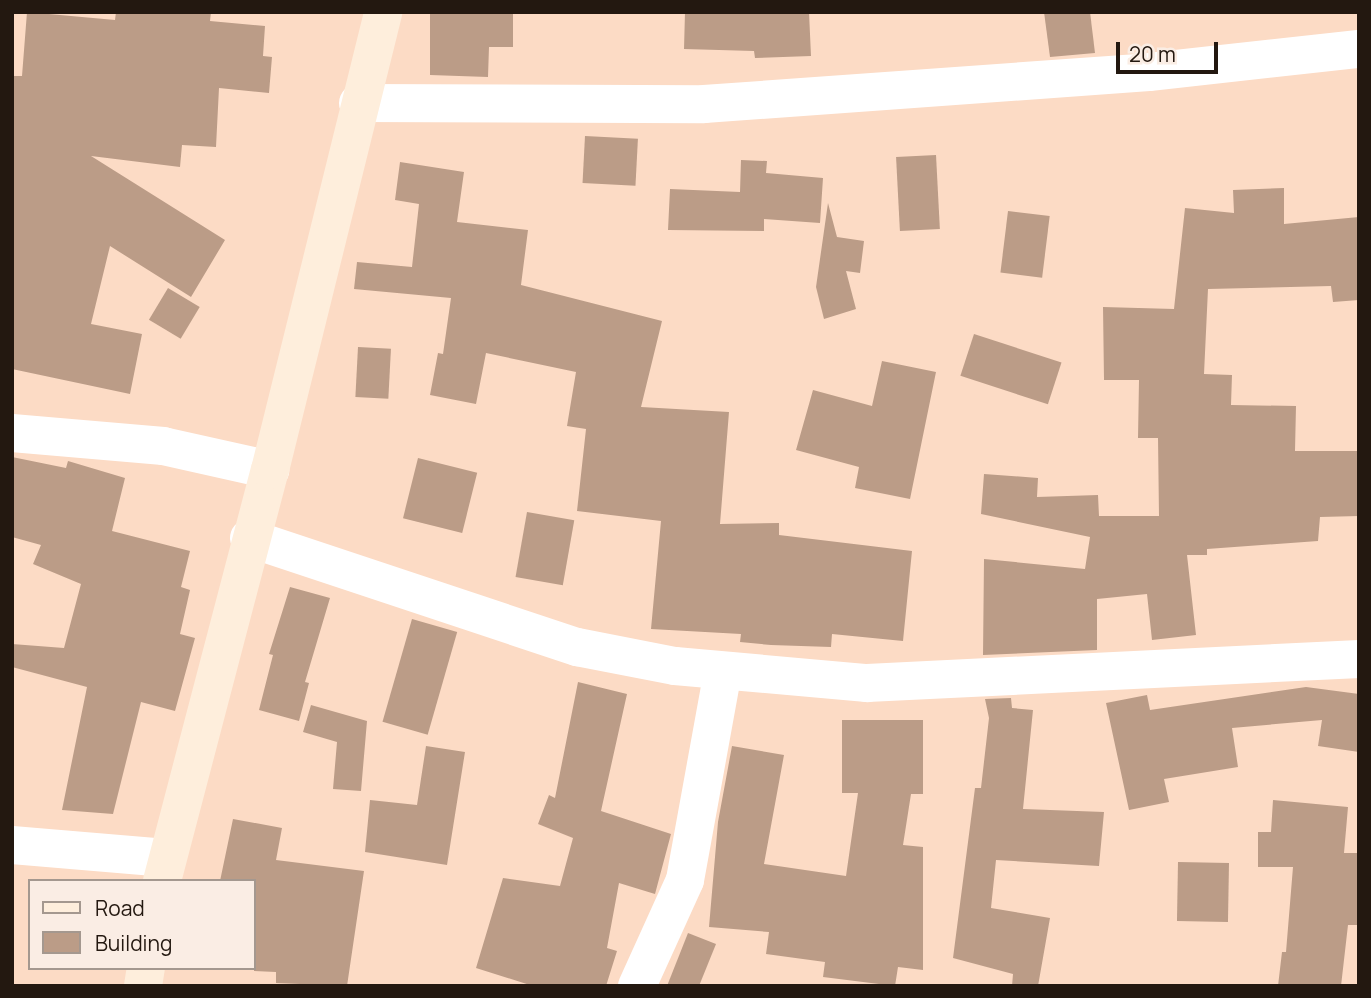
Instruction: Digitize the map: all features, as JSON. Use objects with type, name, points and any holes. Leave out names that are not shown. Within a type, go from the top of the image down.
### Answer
[{"type":"street","points":[[12,845],[164,869],[249,538],[270,470],[358,103],[383,12]]},
{"type":"street","points":[[358,103],[704,104],[1149,72],[1359,49]]},
{"type":"street","points":[[12,433],[163,446],[270,470]]},
{"type":"street","points":[[249,538],[577,647],[723,671],[867,682],[1359,659]]},
{"type":"street","points":[[637,986],[685,880],[723,671]]},
{"type":"building","points":[[27,12],[115,20],[116,12],[211,12],[210,21],[265,26],[263,56],[272,57],[269,93],[219,88],[216,147],[182,145],[180,167],[91,156],[225,240],[191,297],[110,246],[91,324],[142,334],[130,394],[12,369],[12,76],[22,76]]},
{"type":"building","points":[[430,12],[513,12],[513,47],[489,47],[488,77],[430,75]]},
{"type":"building","points":[[685,12],[809,12],[811,56],[755,58],[754,51],[684,49]]},
{"type":"building","points":[[1044,12],[1090,12],[1095,53],[1050,57]]},
{"type":"building","points":[[585,136],[638,139],[635,186],[583,183]]},
{"type":"building","points":[[936,155],[940,229],[900,231],[896,157]]},
{"type":"building","points":[[741,160],[767,161],[766,173],[823,178],[820,223],[764,219],[764,231],[668,230],[670,189],[740,192]]},
{"type":"building","points":[[400,162],[464,172],[457,222],[528,230],[521,285],[662,321],[641,407],[729,412],[720,524],[779,523],[779,535],[912,551],[903,641],[832,634],[831,647],[771,645],[740,642],[741,634],[651,629],[661,521],[577,511],[586,429],[567,426],[576,372],[486,353],[476,404],[430,395],[438,353],[443,354],[451,298],[354,289],[357,262],[412,267],[419,204],[395,200]]},
{"type":"building","points":[[1284,188],[1284,224],[1359,217],[1359,300],[1333,302],[1331,286],[1208,289],[1204,374],[1232,375],[1231,405],[1296,406],[1295,451],[1359,451],[1359,516],[1320,517],[1318,541],[1207,549],[1207,555],[1187,555],[1196,635],[1152,640],[1147,594],[1097,599],[1097,650],[983,655],[984,559],[1085,569],[1090,537],[981,514],[984,474],[1038,478],[1037,497],[1098,495],[1099,516],[1159,516],[1158,438],[1138,438],[1139,380],[1104,380],[1103,307],[1174,309],[1185,208],[1234,213],[1233,190]]},
{"type":"building","points":[[828,203],[837,237],[864,241],[860,273],[846,271],[856,309],[824,319],[816,287]]},
{"type":"building","points":[[1008,211],[1050,216],[1042,278],[1000,273]]},
{"type":"building","points":[[168,288],[200,307],[181,339],[149,320]]},
{"type":"building","points":[[974,334],[1061,362],[1048,404],[960,376]]},
{"type":"building","points":[[358,347],[391,349],[388,399],[355,397]]},
{"type":"building","points":[[882,361],[936,372],[910,499],[855,488],[859,467],[796,450],[813,390],[872,406]]},
{"type":"building","points":[[12,457],[66,468],[68,461],[125,478],[112,531],[190,551],[181,587],[190,590],[180,634],[195,638],[175,711],[141,702],[113,814],[62,810],[87,687],[12,667],[12,644],[64,648],[81,584],[33,564],[41,545],[12,537]]},
{"type":"building","points":[[418,458],[477,473],[462,533],[403,518]]},
{"type":"building","points":[[527,512],[574,520],[563,585],[516,577]]},
{"type":"building","points":[[290,587],[330,598],[305,682],[309,683],[299,721],[259,710],[273,655],[269,654]]},
{"type":"building","points":[[412,619],[457,632],[428,735],[383,722]]},
{"type":"building","points":[[578,682],[627,694],[601,811],[671,834],[655,894],[619,883],[607,948],[617,951],[606,986],[533,986],[476,968],[503,878],[560,886],[573,838],[538,824],[549,795],[555,798]]},
{"type":"building","points":[[1306,687],[1359,694],[1359,752],[1318,746],[1322,720],[1232,728],[1238,767],[1164,779],[1169,802],[1129,810],[1106,703],[1147,695],[1150,710]]},
{"type":"building","points":[[1011,698],[1012,708],[1033,710],[1023,809],[1104,812],[1099,866],[996,860],[991,908],[1050,918],[1038,986],[1012,986],[1013,974],[953,958],[975,788],[981,788],[989,718],[985,699]]},
{"type":"building","points":[[311,705],[367,721],[361,791],[333,789],[337,742],[303,732]]},
{"type":"building","points":[[842,720],[923,720],[923,794],[911,794],[903,845],[923,847],[923,970],[898,967],[895,986],[823,977],[825,962],[766,954],[769,932],[709,927],[718,822],[732,746],[784,755],[764,864],[846,876],[858,793],[842,793]]},
{"type":"building","points":[[426,746],[465,752],[447,865],[365,852],[370,800],[417,805]]},
{"type":"building","points":[[1273,800],[1348,807],[1344,853],[1359,853],[1359,925],[1348,925],[1341,986],[1278,986],[1282,952],[1286,952],[1293,867],[1258,867],[1258,832],[1271,832]]},
{"type":"building","points":[[233,819],[282,828],[276,860],[364,871],[347,986],[276,983],[276,972],[254,971],[256,879],[220,879]]},
{"type":"building","points":[[1178,862],[1229,863],[1228,922],[1177,921]]},
{"type":"building","points":[[688,933],[716,944],[699,986],[667,986]]}]
